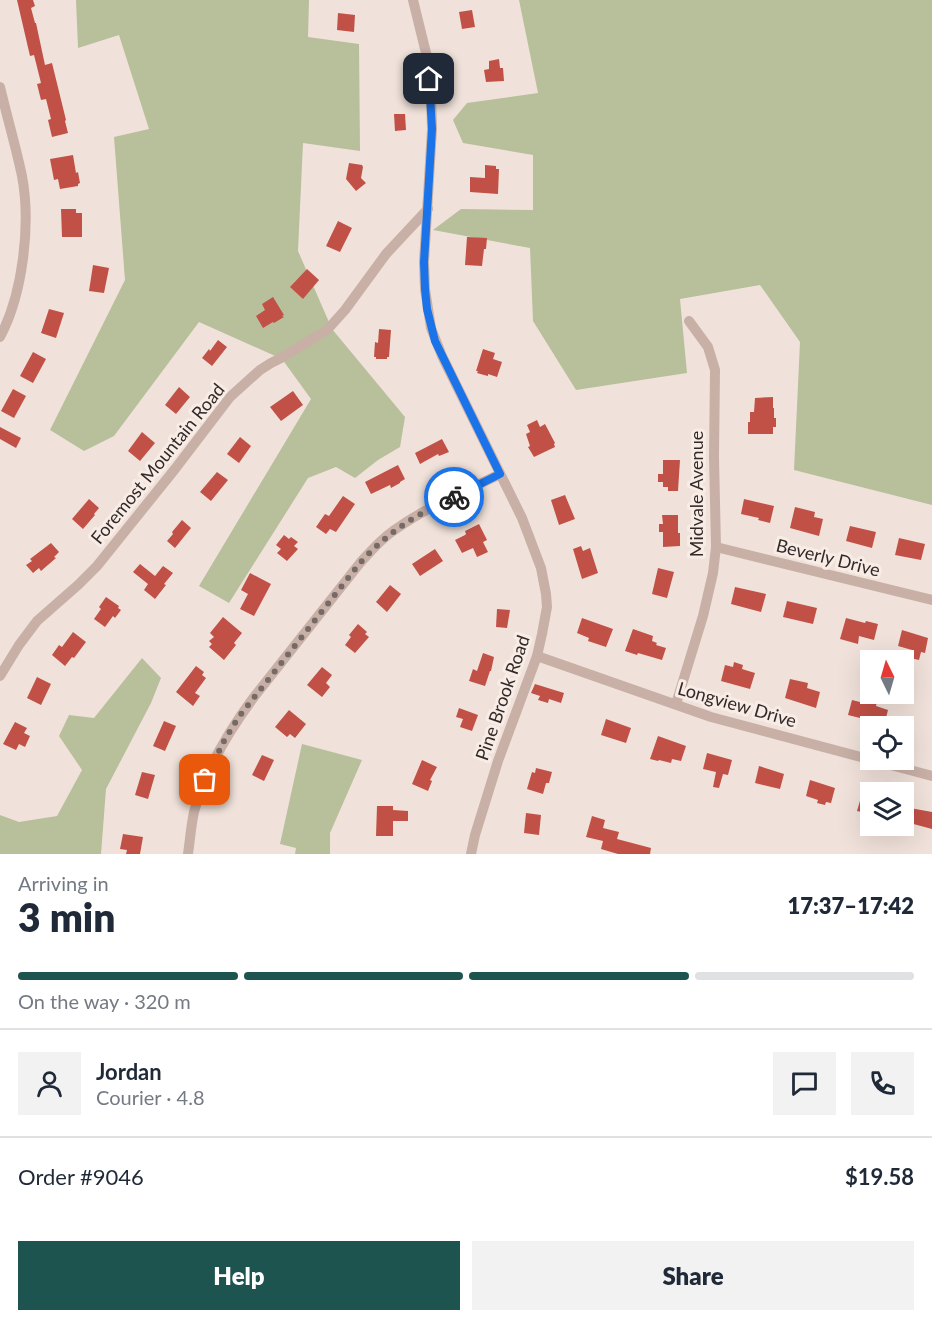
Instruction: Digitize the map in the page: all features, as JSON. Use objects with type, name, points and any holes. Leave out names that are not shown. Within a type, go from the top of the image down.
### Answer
[{"type":"street","name":"Pine Brook Road","points":[[413,0],[427,57],[431,95],[432,129],[424,262],[427,309],[431,328],[442,356],[522,518],[544,581],[546,607],[537,656],[498,761],[475,835],[473,854]]},
{"type":"street","points":[[0,87],[22,177],[26,224],[20,278],[8,320],[0,337]]},
{"type":"street","name":"Foremost Mountain Road","points":[[0,676],[37,621],[97,566],[230,397],[260,370],[327,330],[345,310],[386,254],[428,209]]},
{"type":"street","name":"Midvale Avenue","points":[[676,705],[703,615],[713,573],[716,547],[715,370],[708,347],[689,321]]},
{"type":"street","points":[[188,854],[199,795],[224,741],[254,697],[353,572],[393,531],[429,509],[500,474]]},
{"type":"street","name":"Beverly Drive","points":[[716,547],[932,600]]},
{"type":"street","name":"Longview Drive","points":[[537,656],[716,718],[932,776]]},
{"type":"green space","points":[[76,0],[309,0],[308,37],[359,44],[360,151],[303,143],[298,251],[332,329],[405,417],[400,447],[355,478],[336,467],[308,478],[229,603],[199,586],[311,399],[282,359],[199,322],[114,436],[84,451],[50,430],[125,280],[114,137],[149,129],[119,35],[78,48]]},
{"type":"green space","points":[[519,0],[932,0],[932,505],[794,470],[800,342],[760,285],[680,299],[687,373],[576,390],[533,321],[530,248],[433,230],[461,209],[533,210],[533,155],[463,143],[453,120],[467,103],[538,93]]},
{"type":"green space","points":[[142,658],[161,678],[151,703],[106,789],[101,854],[0,854],[0,815],[19,822],[57,816],[82,770],[59,736],[69,715],[94,718]]},
{"type":"green space","points":[[302,744],[362,760],[330,833],[330,854],[295,854],[296,848],[280,844]]},
{"type":"building","points":[[17,0],[33,0],[35,6],[31,8],[45,65],[52,63],[68,133],[52,137],[48,120],[51,119],[46,99],[41,100],[37,84],[41,83],[34,55],[30,56]]},
{"type":"building","points":[[472,10],[475,27],[462,29],[459,12]]},
{"type":"building","points":[[338,13],[355,15],[354,32],[337,30]]},
{"type":"building","points":[[499,59],[500,68],[503,68],[504,81],[486,82],[484,70],[489,69],[489,61]]},
{"type":"building","points":[[394,114],[405,114],[406,130],[395,131]]},
{"type":"building","points":[[73,155],[80,183],[78,186],[60,189],[58,179],[54,180],[50,159]]},
{"type":"building","points":[[349,163],[363,167],[361,178],[366,183],[356,191],[346,179]]},
{"type":"building","points":[[485,165],[496,166],[496,169],[499,169],[498,194],[470,192],[470,177],[485,178]]},
{"type":"building","points":[[61,209],[76,209],[76,213],[82,213],[82,237],[62,237]]},
{"type":"building","points":[[338,221],[352,228],[340,252],[326,246]]},
{"type":"building","points":[[467,237],[487,238],[482,266],[465,265]]},
{"type":"building","points":[[93,265],[109,268],[104,293],[89,291]]},
{"type":"building","points":[[307,269],[319,280],[303,299],[290,287]]},
{"type":"building","points":[[273,297],[284,317],[263,328],[256,316],[265,310],[262,304]]},
{"type":"building","points":[[49,309],[64,313],[56,338],[41,333]]},
{"type":"building","points":[[379,329],[391,330],[387,359],[374,357]]},
{"type":"building","points":[[218,340],[227,347],[212,366],[202,358]]},
{"type":"building","points":[[483,349],[495,353],[493,359],[502,362],[497,377],[476,371]]},
{"type":"building","points":[[33,352],[46,359],[33,383],[20,376]]},
{"type":"building","points":[[179,387],[190,397],[176,414],[165,405]]},
{"type":"building","points":[[13,389],[26,396],[14,418],[1,411]]},
{"type":"building","points":[[293,391],[303,405],[281,421],[270,407]]},
{"type":"building","points":[[773,397],[776,427],[773,427],[773,434],[748,434],[748,422],[750,422],[750,412],[754,412],[755,398]]},
{"type":"building","points":[[537,420],[540,427],[545,424],[555,447],[534,457],[528,447],[530,446],[526,434],[530,432],[527,425]]},
{"type":"building","points":[[0,427],[21,438],[16,448],[0,439]]},
{"type":"building","points":[[142,432],[155,443],[140,461],[128,451]]},
{"type":"building","points":[[240,437],[251,446],[239,463],[227,454]]},
{"type":"building","points":[[442,439],[449,452],[439,456],[438,454],[420,464],[415,453]]},
{"type":"building","points":[[663,460],[680,460],[678,491],[668,491],[668,487],[663,487],[663,482],[658,482],[658,474],[663,474]]},
{"type":"building","points":[[398,465],[405,479],[391,488],[390,485],[371,494],[365,482]]},
{"type":"building","points":[[217,472],[228,480],[211,501],[200,492]]},
{"type":"building","points":[[565,495],[575,519],[559,525],[551,500]]},
{"type":"building","points":[[343,496],[355,504],[336,532],[330,529],[326,534],[316,527],[325,514],[329,516]]},
{"type":"building","points":[[89,499],[99,508],[83,529],[72,519]]},
{"type":"building","points":[[744,499],[774,506],[770,523],[741,514]]},
{"type":"building","points":[[795,507],[815,512],[814,517],[823,519],[819,536],[790,528]]},
{"type":"building","points":[[662,515],[678,515],[680,546],[663,547],[663,532],[659,532],[659,524],[663,524]]},
{"type":"building","points":[[182,520],[191,528],[175,548],[167,541]]},
{"type":"building","points":[[479,524],[487,540],[483,542],[488,552],[477,557],[473,548],[462,553],[455,540],[465,535],[465,531]]},
{"type":"building","points":[[850,526],[876,532],[872,548],[846,541]]},
{"type":"building","points":[[284,535],[298,542],[294,546],[298,549],[287,561],[277,553],[281,549],[276,545]]},
{"type":"building","points":[[899,538],[925,544],[921,560],[895,555]]},
{"type":"building","points":[[51,543],[59,552],[54,557],[56,558],[41,571],[39,568],[33,573],[26,565],[32,561],[30,559]]},
{"type":"building","points":[[581,546],[583,551],[590,548],[598,573],[582,579],[573,549]]},
{"type":"building","points":[[435,549],[443,561],[420,576],[412,564]]},
{"type":"building","points":[[140,564],[155,576],[163,566],[173,573],[155,599],[144,590],[148,584],[133,572]]},
{"type":"building","points":[[658,568],[674,572],[667,598],[652,594]]},
{"type":"building","points":[[250,573],[271,584],[254,616],[240,609],[248,594],[241,590]]},
{"type":"building","points":[[390,585],[401,594],[387,612],[376,602]]},
{"type":"building","points":[[735,587],[766,594],[761,612],[731,604]]},
{"type":"building","points":[[106,597],[121,610],[105,627],[94,619]]},
{"type":"building","points":[[787,601],[817,608],[813,624],[783,617]]},
{"type":"building","points":[[497,609],[510,610],[507,628],[496,627]]},
{"type":"building","points":[[223,617],[242,633],[224,660],[209,647],[212,644],[209,641],[214,637],[210,633]]},
{"type":"building","points":[[582,618],[613,629],[606,647],[588,641],[589,638],[577,633]]},
{"type":"building","points":[[846,618],[878,624],[874,640],[859,636],[858,644],[840,639]]},
{"type":"building","points":[[358,624],[369,637],[355,653],[345,645],[351,637],[349,635]]},
{"type":"building","points":[[633,629],[653,636],[652,641],[657,643],[656,645],[666,648],[662,660],[625,651]]},
{"type":"building","points":[[902,630],[928,638],[925,653],[921,652],[919,660],[914,659],[914,650],[898,646]]},
{"type":"building","points":[[73,632],[86,642],[65,666],[52,655],[59,645],[62,647]]},
{"type":"building","points":[[483,653],[494,657],[485,686],[469,681],[473,669],[477,671]]},
{"type":"building","points":[[734,662],[743,665],[742,669],[755,673],[750,689],[721,681],[725,665],[733,667]]},
{"type":"building","points":[[196,666],[204,672],[202,675],[206,678],[195,693],[200,696],[193,706],[176,692]]},
{"type":"building","points":[[322,667],[332,675],[326,683],[330,687],[322,697],[307,685]]},
{"type":"building","points":[[37,677],[51,684],[41,705],[27,698]]},
{"type":"building","points":[[790,679],[808,683],[807,688],[820,692],[816,708],[785,698]]},
{"type":"building","points":[[535,684],[564,693],[561,703],[549,699],[548,703],[538,700],[540,696],[531,693]]},
{"type":"building","points":[[852,700],[860,704],[876,704],[876,706],[888,710],[886,716],[860,716],[860,718],[848,715]]},
{"type":"building","points":[[459,708],[478,715],[472,731],[460,727],[463,719],[456,717]]},
{"type":"building","points":[[289,710],[306,724],[295,738],[290,734],[287,737],[275,727]]},
{"type":"building","points":[[606,719],[631,728],[626,743],[601,735]]},
{"type":"building","points":[[164,721],[176,726],[165,751],[153,746]]},
{"type":"building","points":[[15,722],[27,728],[24,733],[30,736],[25,747],[19,744],[16,750],[3,744]]},
{"type":"building","points":[[658,736],[686,746],[681,761],[672,759],[671,763],[650,759]]},
{"type":"building","points":[[707,753],[732,760],[728,775],[723,774],[719,788],[713,787],[716,772],[703,769]]},
{"type":"building","points":[[262,755],[274,760],[264,781],[252,775]]},
{"type":"building","points":[[422,760],[437,767],[430,780],[432,781],[428,791],[412,784]]},
{"type":"building","points":[[759,766],[784,774],[780,789],[755,783]]},
{"type":"building","points":[[536,768],[552,772],[543,794],[527,789],[532,772],[535,773]]},
{"type":"building","points":[[142,772],[155,775],[148,799],[135,795]]},
{"type":"building","points":[[810,780],[835,788],[831,803],[826,802],[825,805],[817,803],[818,800],[806,796]]},
{"type":"building","points":[[377,806],[393,806],[393,810],[408,811],[408,821],[393,821],[393,836],[376,836]]},
{"type":"building","points":[[914,809],[932,812],[932,829],[914,824]]},
{"type":"building","points":[[526,813],[541,815],[539,835],[524,833]]},
{"type":"building","points":[[592,816],[605,820],[603,828],[619,832],[617,839],[651,848],[650,854],[618,854],[601,849],[603,841],[586,837]]},
{"type":"building","points":[[123,834],[143,837],[140,854],[126,854],[127,850],[120,849]]},
{"type":"way so far","points":[[205,780],[238,718],[360,563],[393,531],[454,497]]},
{"type":"route","points":[[429,79],[432,129],[424,262],[427,309],[435,341],[500,474],[454,497]]}]
